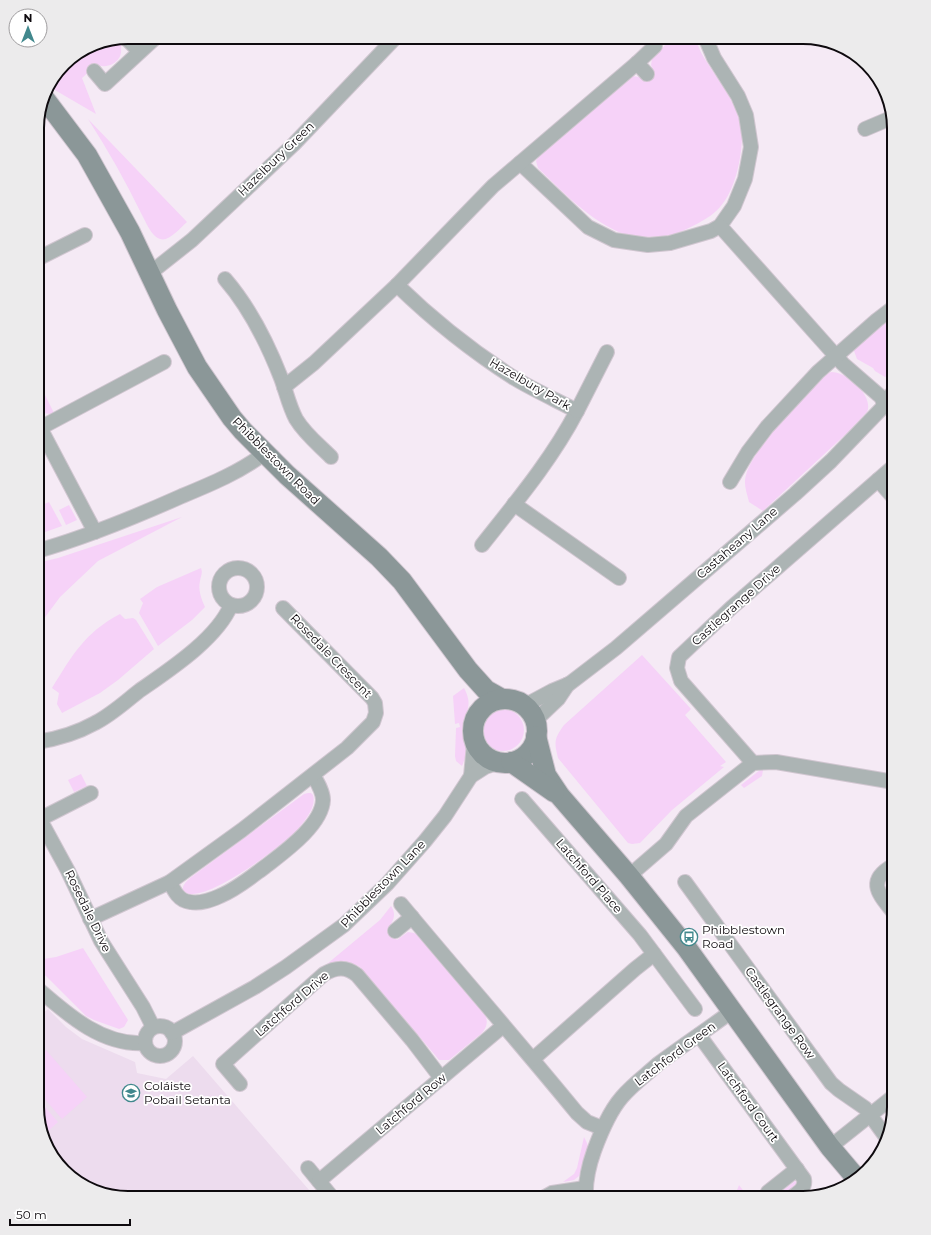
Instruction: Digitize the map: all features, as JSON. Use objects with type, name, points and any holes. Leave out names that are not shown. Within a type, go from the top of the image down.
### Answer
[{"type":"street","points":[[132,44],[140,51]]},
{"type":"street","points":[[94,71],[105,84],[148,44]]},
{"type":"street","name":"Hazelbury Green","points":[[149,274],[192,240],[294,144],[389,44]]},
{"type":"street","points":[[520,163],[588,226],[614,240],[648,245],[670,243],[720,226],[734,206],[745,179],[751,147],[746,115],[738,96],[714,58],[708,44]]},
{"type":"street","points":[[284,387],[314,363],[397,285],[493,186],[655,46]]},
{"type":"street","points":[[637,63],[647,74]]},
{"type":"street","name":"Phibblestown Road","points":[[48,103],[87,155],[130,232],[149,274],[197,367],[232,418],[287,475],[379,557],[402,581],[470,673],[486,690],[502,699]]},
{"type":"street","points":[[866,129],[886,120]]},
{"type":"street","points":[[720,226],[836,356],[853,374],[884,402]]},
{"type":"street","points":[[44,256],[85,235]]},
{"type":"street","points":[[225,279],[237,293],[256,322],[299,424],[317,444],[332,457]]},
{"type":"street","name":"Hazelbury Park","points":[[397,285],[444,328],[472,350],[516,379],[577,411],[563,437],[482,545]]},
{"type":"street","points":[[730,482],[748,452],[767,427],[818,372],[887,313]]},
{"type":"street","points":[[577,411],[607,352]]},
{"type":"street","points":[[44,422],[164,362]]},
{"type":"street","name":"Castaheany Lane","points":[[536,732],[539,717],[558,699],[569,684],[634,633],[800,489],[858,434],[882,408],[887,399]]},
{"type":"street","points":[[44,435],[95,532]]},
{"type":"street","points":[[44,549],[67,543],[127,520],[224,478],[266,453]]},
{"type":"street","name":"Castlegrange Drive","points":[[753,763],[681,682],[677,668],[679,657],[732,608],[887,472]]},
{"type":"street","points":[[878,480],[887,490]]},
{"type":"street","points":[[514,504],[619,578]]},
{"type":"street","points":[[44,740],[68,735],[107,716],[202,643],[216,629],[231,605]]},
{"type":"street","name":"Rosedale Crescent","points":[[90,919],[170,882],[242,830],[313,775],[347,748],[373,722],[376,713],[375,703],[368,692],[283,608]]},
{"type":"street","name":"Phibblestown Road","points":[[470,673],[475,699],[474,727]]},
{"type":"street","name":"Castaheany Lane","points":[[524,706],[569,684]]},
{"type":"street","points":[[560,796],[505,762],[491,759],[482,753],[476,745],[474,727],[480,711],[486,705],[494,701],[510,699],[524,706],[530,712],[534,719],[546,775],[560,796],[629,876],[686,947],[830,1147],[853,1174]]},
{"type":"street","name":"Phibblestown Lane","points":[[471,776],[474,727]]},
{"type":"street","points":[[505,762],[520,759],[528,753],[533,745],[536,732]]},
{"type":"street","name":"Phibblestown Lane","points":[[172,1033],[274,975],[344,925],[386,884],[425,841],[445,816],[471,776],[485,767],[505,762]]},
{"type":"street","points":[[629,876],[666,844],[686,816],[753,763],[776,762],[887,781]]},
{"type":"street","points":[[170,882],[175,893],[189,902],[203,902],[220,896],[241,885],[293,845],[317,816],[323,800],[322,792],[313,775]]},
{"type":"street","points":[[44,815],[91,793]]},
{"type":"street","name":"Latchford Place","points":[[522,799],[654,954]]},
{"type":"street","name":"Rosedale Drive","points":[[44,826],[68,871],[100,941],[144,1009],[153,1027]]},
{"type":"street","points":[[887,870],[878,877],[877,886],[879,893],[887,904]]},
{"type":"street","name":"Castlegrange Row","points":[[685,882],[831,1083],[864,1108],[883,1133]]},
{"type":"street","points":[[401,904],[577,1113],[587,1122],[602,1128]]},
{"type":"street","points":[[395,931],[412,917]]},
{"type":"street","points":[[533,1059],[654,954],[695,1009]]},
{"type":"street","name":"Latchford Drive","points":[[240,1084],[223,1064],[324,974],[340,968],[346,968],[357,975],[412,1040],[441,1078]]},
{"type":"street","points":[[44,994],[58,1007],[92,1031],[132,1044],[145,1043]]},
{"type":"street","name":"Latchford Green","points":[[586,1191],[592,1156],[602,1128],[621,1098],[636,1082],[684,1044],[732,1011]]},
{"type":"street","name":"Latchford Row","points":[[319,1181],[503,1026]]},
{"type":"street","points":[[153,1027],[166,1027],[172,1033],[174,1038],[173,1048],[161,1056],[149,1052],[145,1043],[146,1034],[153,1027]]},
{"type":"street","name":"Latchford Court","points":[[699,1035],[804,1179],[805,1183],[800,1191]]},
{"type":"street","points":[[830,1147],[887,1102]]},
{"type":"street","points":[[308,1168],[327,1191]]},
{"type":"street","points":[[769,1191],[797,1169]]},
{"type":"shaded area","points":[[121,44],[121,55],[117,60],[106,66],[97,64],[82,78],[96,114],[54,89],[58,81],[81,58],[96,50]]},
{"type":"shaded area","points":[[666,44],[698,44],[710,67],[726,91],[739,117],[742,144],[734,183],[725,200],[716,211],[704,220],[683,231],[670,235],[647,237],[624,234],[600,222],[578,206],[538,168],[536,161],[541,153],[632,76],[639,77],[645,81],[654,71],[651,65],[652,59]]},
{"type":"shaded area","points":[[88,119],[187,222],[171,237],[160,239],[151,232],[130,190],[103,142]]},
{"type":"shaded area","points":[[887,321],[887,375],[885,377],[857,359],[853,348]]},
{"type":"shaded area","points":[[831,372],[843,375],[853,381],[862,390],[867,401],[867,412],[847,433],[763,511],[749,502],[745,482],[750,464],[782,419],[796,403],[809,389]]},
{"type":"shaded area","points":[[44,393],[54,413],[44,413]]},
{"type":"shaded area","points":[[49,502],[62,526],[44,532],[44,504]]},
{"type":"shaded area","points":[[69,505],[77,520],[66,525],[59,510]]},
{"type":"shaded area","points":[[182,517],[98,561],[60,597],[44,619],[44,561]]},
{"type":"shaded area","points":[[201,568],[202,573],[199,584],[201,597],[205,607],[192,620],[158,646],[139,613],[143,603],[140,599],[157,587]]},
{"type":"shaded area","points":[[120,614],[125,619],[133,618],[136,620],[154,649],[118,680],[100,693],[62,713],[57,704],[59,693],[52,688],[80,646],[88,637],[108,621]]},
{"type":"shaded area","points":[[642,655],[691,709],[685,715],[726,762],[720,766],[724,767],[672,810],[640,843],[632,844],[628,843],[558,758],[556,741],[558,734],[564,725]]},
{"type":"shaded area","points":[[464,688],[469,703],[465,731],[466,754],[462,766],[456,761],[455,756],[456,728],[460,727],[459,723],[455,724],[453,696]]},
{"type":"shaded area","points":[[499,709],[507,709],[515,712],[521,718],[524,730],[521,742],[515,748],[507,751],[499,751],[491,748],[485,742],[482,734],[482,726],[485,718],[491,712]]},
{"type":"shaded area","points":[[760,770],[763,770],[762,776],[744,788],[741,785]]},
{"type":"shaded area","points":[[81,774],[87,786],[74,792],[68,780]]},
{"type":"shaded area","points":[[308,793],[313,795],[314,799],[310,813],[297,830],[277,848],[243,872],[208,890],[194,894],[183,890],[184,885],[190,878],[304,794]]},
{"type":"shaded area","points":[[391,906],[394,915],[393,921],[388,929],[397,940],[408,932],[414,933],[420,937],[484,1012],[487,1020],[482,1033],[449,1060],[439,1060],[360,967],[344,961],[327,964],[380,920]]},
{"type":"shaded area","points":[[83,948],[128,1020],[124,1027],[119,1029],[86,1016],[44,975],[44,959],[56,957]]},
{"type":"shaded area","name":"Coláiste Pobail Setanta","points":[[48,1009],[66,1027],[82,1039],[135,1062],[137,1073],[166,1079],[193,1056],[310,1191],[123,1191],[101,1187],[81,1177],[58,1154],[50,1139],[47,1129],[44,1107],[44,1013]]},
{"type":"shaded area","points":[[46,1050],[87,1097],[62,1119],[44,1098],[44,1052]]},
{"type":"shaded area","points":[[44,1106],[58,1122],[48,1131]]},
{"type":"shaded area","points":[[584,1137],[588,1147],[579,1176],[574,1180],[563,1182],[574,1174],[577,1168]]},
{"type":"shaded area","points":[[795,1181],[797,1183],[788,1191],[782,1191]]},
{"type":"shaded area","points":[[739,1185],[744,1191],[737,1191]]},
{"type":"place","name":"Phibblestown Road","points":[[689,937]]},
{"type":"place","name":"Coláiste Pobail Setanta","points":[[131,1093]]}]
